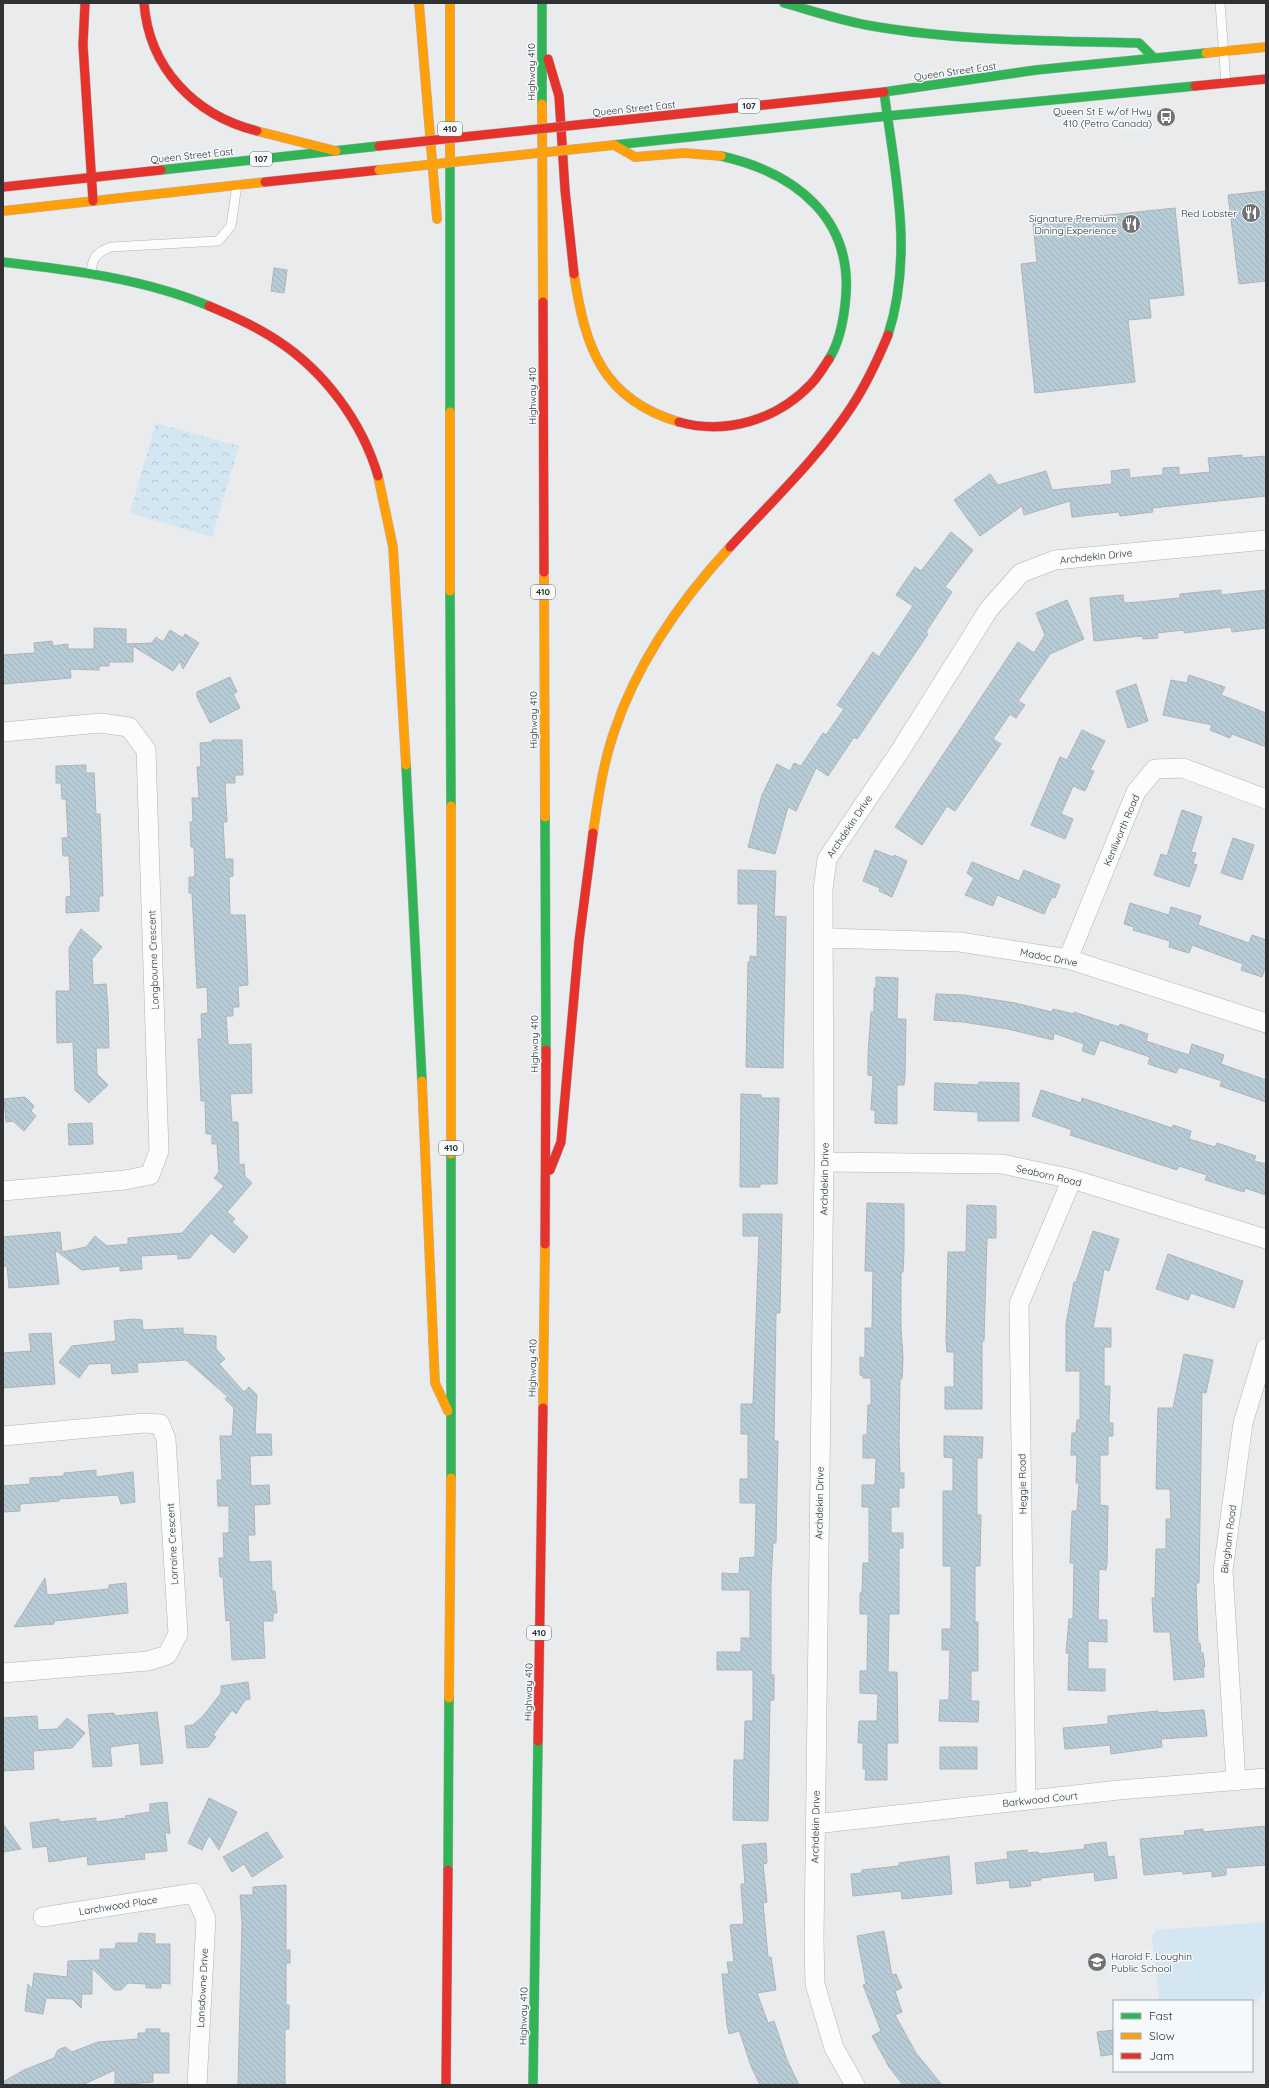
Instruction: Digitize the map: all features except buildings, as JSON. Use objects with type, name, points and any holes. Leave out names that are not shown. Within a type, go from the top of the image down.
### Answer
[{"type":"main road","points":[[85,3],[83,45],[93,201]]},
{"type":"main road","points":[[144,3],[148,33],[162,65],[174,82],[203,108],[234,124],[336,151]]},
{"type":"main road","points":[[419,3],[437,219],[450,255]]},
{"type":"main road","name":"410","points":[[446,2085],[451,1418],[450,3]]},
{"type":"main road","name":"Highway 410","points":[[533,2085],[546,1181],[542,3]]},
{"type":"main road","points":[[784,3],[872,26],[926,33],[1031,40],[1139,42],[1154,58]]},
{"type":"main road","points":[[541,34],[559,94],[564,181],[576,292],[588,342],[599,364],[614,384],[634,402],[658,416],[680,424],[706,428],[730,427],[757,421],[773,414],[794,401],[815,382],[827,366],[838,343],[843,326],[847,301],[845,264],[838,239],[826,217],[804,192],[788,181],[757,166],[727,158],[700,154],[633,157],[614,144]]},
{"type":"main road","name":"Queen Street East","points":[[3,186],[884,92],[1036,70],[1266,47]]},
{"type":"main road","points":[[3,211],[614,144],[1266,79]]},
{"type":"main road","points":[[546,1181],[561,1142],[588,865],[604,766],[617,721],[652,649],[680,607],[717,562],[785,489],[844,421],[859,398],[881,357],[889,334],[899,289],[902,244],[898,194],[884,92]]},
{"type":"main road","points":[[3,262],[91,274],[142,285],[191,301],[244,322],[282,344],[308,364],[345,408],[360,432],[373,461],[382,489],[393,547],[397,593],[415,923],[435,1383],[451,1418]]},
{"type":"street","name":"Archdekin Drive","points":[[855,2085],[834,2048],[815,1984],[815,1824],[824,1162],[823,890],[827,859],[900,750],[989,609],[1022,573],[1055,560],[1266,540]]},
{"type":"street","name":"Longbourne Crescent","points":[[3,732],[100,723],[129,727],[146,750],[160,1151],[150,1175],[125,1180],[3,1191]]},
{"type":"street","name":"Kenilworth Road","points":[[1068,958],[1136,792],[1155,769],[1183,768],[1266,799]]},
{"type":"street","name":"Madoc Drive","points":[[824,938],[960,942],[1068,958],[1266,1023]]},
{"type":"street","name":"Seaborn Road","points":[[824,1162],[1002,1164],[1072,1179],[1266,1239]]},
{"type":"street","name":"Heggie Road","points":[[1026,1800],[1019,1304],[1072,1179]]},
{"type":"street","name":"Bingham Road","points":[[1236,1781],[1223,1571],[1243,1423],[1266,1348]]},
{"type":"street","name":"Lorraine Crescent","points":[[3,1436],[144,1423],[160,1424],[166,1439],[178,1634],[167,1655],[148,1660],[3,1673]]},
{"type":"street","name":"Barkwood Court","points":[[815,1824],[1118,1790],[1266,1778]]},
{"type":"street","name":"Larchwood Place","points":[[43,1917],[194,1893]]},
{"type":"street","name":"Lansdowne Drive","points":[[194,1893],[206,1919],[197,2085]]},
{"type":"lane","points":[[1220,3],[1226,83]]},
{"type":"lane","points":[[91,274],[94,256],[100,250],[111,247],[218,241],[231,226],[238,185]]},
{"type":"green space","points":[[156,423],[239,446],[212,537],[130,513]]},
{"type":"green space","points":[[1266,1922],[1266,1984],[1261,1997],[1253,2007],[1253,2000],[1159,2000],[1152,1937],[1157,1930]]},
{"type":"traffic: fast","points":[[542,3],[542,104]]},
{"type":"traffic: fast","points":[[784,3],[861,24],[938,35],[1072,42],[1139,43],[1154,58]]},
{"type":"traffic: fast","points":[[884,92],[1036,70],[1206,53]]},
{"type":"traffic: fast","points":[[887,116],[1195,86]]},
{"type":"traffic: fast","points":[[884,92],[897,184],[901,244],[900,274],[896,305],[888,335]]},
{"type":"traffic: fast","points":[[614,145],[887,116]]},
{"type":"traffic: fast","points":[[161,170],[379,146]]},
{"type":"traffic: fast","points":[[721,156],[749,164],[774,174],[797,188],[816,205],[831,225],[841,248],[846,275],[845,305],[842,326],[838,340],[829,359]]},
{"type":"traffic: fast","points":[[450,158],[450,412]]},
{"type":"traffic: fast","points":[[3,262],[82,272],[134,282],[160,289],[209,306]]},
{"type":"traffic: fast","points":[[450,591],[451,806]]},
{"type":"traffic: fast","points":[[406,765],[422,1081]]},
{"type":"traffic: fast","points":[[545,817],[546,1050]]},
{"type":"traffic: fast","points":[[451,1154],[451,1478]]},
{"type":"traffic: fast","points":[[448,1870],[449,1698]]},
{"type":"traffic: fast","points":[[533,2085],[538,1741]]},
{"type":"traffic: slow","points":[[419,3],[437,219]]},
{"type":"traffic: slow","points":[[450,3],[450,158]]},
{"type":"traffic: slow","points":[[1206,53],[1266,47]]},
{"type":"traffic: slow","points":[[542,104],[543,302]]},
{"type":"traffic: slow","points":[[257,131],[336,151]]},
{"type":"traffic: slow","points":[[614,145],[635,157],[684,153],[721,156]]},
{"type":"traffic: slow","points":[[379,170],[614,145]]},
{"type":"traffic: slow","points":[[3,211],[265,182]]},
{"type":"traffic: slow","points":[[574,274],[584,324],[591,346],[601,366],[614,384],[631,399],[653,412],[679,422]]},
{"type":"traffic: slow","points":[[450,412],[450,591]]},
{"type":"traffic: slow","points":[[378,476],[393,547],[406,765]]},
{"type":"traffic: slow","points":[[593,833],[601,782],[610,744],[635,681],[662,634],[678,611],[694,589],[730,547]]},
{"type":"traffic: slow","points":[[544,572],[545,817]]},
{"type":"traffic: slow","points":[[451,806],[451,1154]]},
{"type":"traffic: slow","points":[[422,1081],[435,1383],[448,1411]]},
{"type":"traffic: slow","points":[[543,1408],[545,1244]]},
{"type":"traffic: slow","points":[[449,1698],[451,1478]]},
{"type":"traffic: jam","points":[[85,3],[83,45],[93,201]]},
{"type":"traffic: jam","points":[[144,3],[148,27],[155,48],[165,68],[179,85],[195,101],[213,113],[234,124],[257,131]]},
{"type":"traffic: jam","points":[[548,59],[559,96],[565,190],[574,274]]},
{"type":"traffic: jam","points":[[1195,86],[1266,79]]},
{"type":"traffic: jam","points":[[614,121],[884,92]]},
{"type":"traffic: jam","points":[[379,146],[614,121]]},
{"type":"traffic: jam","points":[[3,187],[161,170]]},
{"type":"traffic: jam","points":[[265,182],[379,170]]},
{"type":"traffic: jam","points":[[543,302],[544,572]]},
{"type":"traffic: jam","points":[[209,306],[244,322],[278,341],[295,353],[326,383],[352,418],[371,456],[378,476]]},
{"type":"traffic: jam","points":[[730,547],[794,479],[839,425],[863,389],[888,335]]},
{"type":"traffic: jam","points":[[679,422],[697,426],[715,427],[750,421],[767,415],[783,407],[797,397],[814,381],[829,359]]},
{"type":"traffic: jam","points":[[550,1170],[561,1142],[579,941],[593,833]]},
{"type":"traffic: jam","points":[[545,1244],[546,1050]]},
{"type":"traffic: jam","points":[[538,1741],[543,1408]]},
{"type":"traffic: jam","points":[[446,2085],[448,1870]]},
{"type":"place","name":"Queen St E w/of Hwy 410 (Petro Canada)","points":[[1166,117]]},
{"type":"place","name":"Red Lobster","points":[[1251,213]]},
{"type":"place","name":"Signature Premium Dining Experience","points":[[1131,224]]},
{"type":"place","name":"Harold F. Loughin Public School","points":[[1097,1962]]}]
